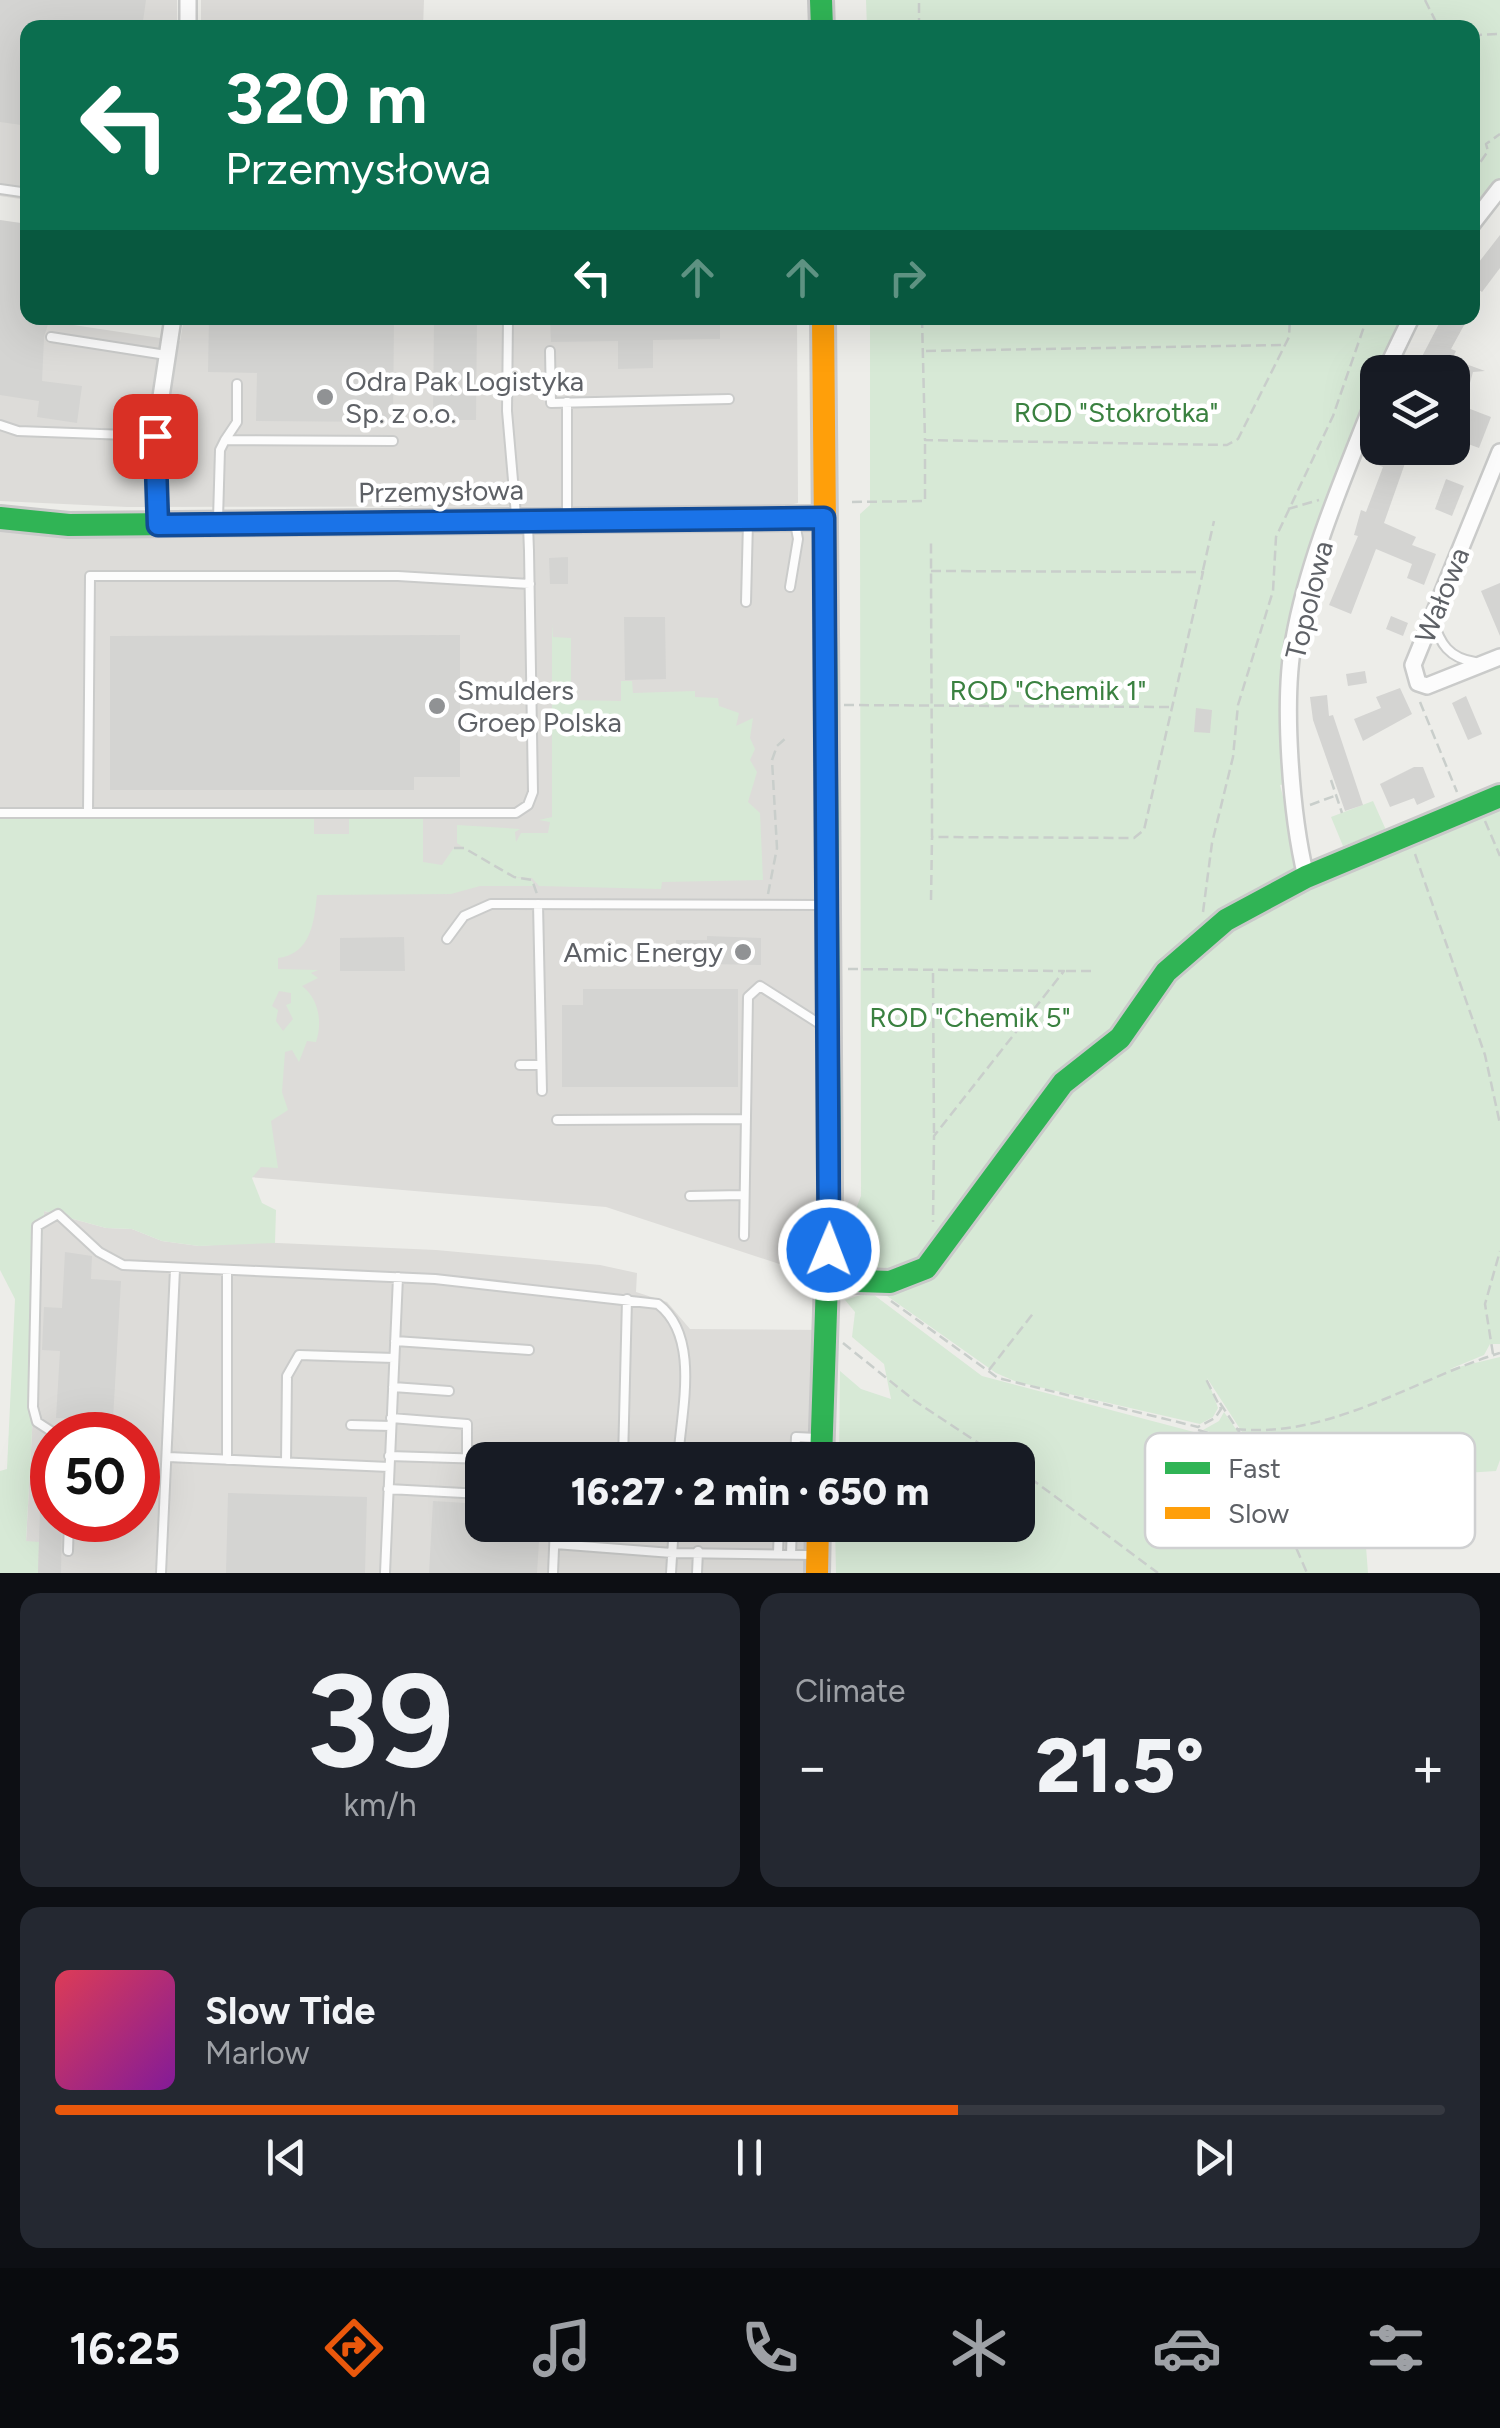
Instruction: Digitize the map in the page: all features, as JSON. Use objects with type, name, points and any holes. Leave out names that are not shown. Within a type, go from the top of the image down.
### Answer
[{"type":"street","points":[[1480,214],[1500,188]]},
{"type":"street","points":[[158,525],[155,436],[172,325]]},
{"type":"street","points":[[821,1442],[828,1280],[823,325]]},
{"type":"street","points":[[1394,355],[1408,325]]},
{"type":"street","name":"Topolowa","points":[[1306,877],[1290,716],[1294,637],[1360,438]]},
{"type":"street","name":"Wałowa","points":[[1494,660],[1426,686],[1418,683],[1413,665],[1500,452]]},
{"type":"street","name":"Przemysłowa","points":[[0,518],[69,525],[158,525],[824,518]]},
{"type":"street","points":[[828,1280],[890,1282],[926,1268],[1073,1072],[1116,1042],[1157,982],[1226,920],[1306,877],[1500,796]]},
{"type":"lane","points":[[0,813],[516,813],[528,805],[532,792],[530,584],[507,410],[508,325]]},
{"type":"lane","points":[[51,338],[168,355]]},
{"type":"lane","points":[[550,351],[551,402],[729,400]]},
{"type":"lane","points":[[218,524],[220,450],[237,422],[237,384]]},
{"type":"lane","points":[[566,402],[568,520]]},
{"type":"lane","points":[[0,425],[18,431],[155,436]]},
{"type":"lane","points":[[225,440],[393,441]]},
{"type":"lane","points":[[790,587],[798,539],[794,518]]},
{"type":"lane","points":[[746,602],[748,519]]},
{"type":"lane","points":[[88,813],[90,576],[398,576],[530,584]]},
{"type":"lane","points":[[1433,620],[1441,643],[1451,654],[1494,660]]},
{"type":"lane","points":[[446,939],[464,916],[491,904],[826,905]]},
{"type":"lane","points":[[538,904],[542,1091]]},
{"type":"lane","points":[[744,1236],[748,997],[760,986],[828,1028]]},
{"type":"lane","points":[[520,1065],[541,1065]]},
{"type":"lane","points":[[558,1120],[745,1119]]},
{"type":"lane","points":[[690,1196],[743,1195]]},
{"type":"lane","points":[[34,1412],[37,1226],[58,1214],[99,1252],[122,1266],[398,1277],[658,1304],[673,1316],[684,1342],[679,1442]]},
{"type":"lane","points":[[162,1573],[175,1269]]},
{"type":"lane","points":[[227,1272],[227,1460]]},
{"type":"lane","points":[[384,1573],[398,1277]]},
{"type":"lane","points":[[623,1442],[627,1298]]},
{"type":"lane","points":[[395,1341],[528,1350]]},
{"type":"lane","points":[[286,1462],[287,1376],[299,1355],[394,1358]]},
{"type":"lane","points":[[393,1387],[449,1390]]},
{"type":"lane","points":[[352,1425],[467,1424],[467,1442]]},
{"type":"lane","points":[[389,1456],[465,1458]]},
{"type":"lane","points":[[168,1457],[389,1468]]},
{"type":"lane","points":[[388,1489],[465,1493]]},
{"type":"lane","points":[[68,1542],[68,1551]]},
{"type":"lane","points":[[671,1573],[673,1542]]},
{"type":"lane","points":[[778,1542],[778,1553]]},
{"type":"lane","points":[[791,1542],[791,1554]]},
{"type":"lane","points":[[553,1573],[555,1544],[672,1553],[778,1553],[816,1564]]},
{"type":"lane","points":[[698,1550],[698,1573]]},
{"type":"path","points":[[1480,162],[1488,150],[1486,144],[1500,134]]},
{"type":"path","points":[[852,502],[925,501],[922,325]]},
{"type":"path","points":[[926,440],[1227,445],[1238,439],[1284,345],[1288,325]]},
{"type":"path","points":[[1198,942],[1212,843],[1234,757],[1238,705],[1273,591],[1276,537],[1333,416],[1365,325]]},
{"type":"path","points":[[923,351],[1284,345]]},
{"type":"path","points":[[932,837],[1134,838],[1144,830],[1214,522]]},
{"type":"path","points":[[930,900],[931,542]]},
{"type":"path","points":[[931,571],[1203,572]]},
{"type":"path","points":[[1419,701],[1464,811],[1482,811],[1500,856]]},
{"type":"path","points":[[825,706],[1172,707]]},
{"type":"path","points":[[766,906],[776,858],[774,752],[787,736]]},
{"type":"path","points":[[1331,780],[1342,813]]},
{"type":"path","points":[[1314,804],[1336,795]]},
{"type":"path","points":[[1408,834],[1484,1055],[1500,1124]]},
{"type":"path","points":[[454,848],[464,848],[517,878],[532,880],[538,904]]},
{"type":"path","points":[[827,968],[1093,972]]},
{"type":"path","points":[[933,970],[934,1223]]},
{"type":"path","points":[[934,1136],[1064,972]]},
{"type":"path","points":[[1493,1355],[1486,1300],[1500,1251]]},
{"type":"path","points":[[892,1301],[988,1372],[1018,1385],[1101,1400],[1211,1433]]},
{"type":"path","points":[[988,1372],[1035,1311]]},
{"type":"path","points":[[826,1330],[915,1401],[977,1442]]},
{"type":"path","points":[[1236,1428],[1305,1424],[1369,1406],[1399,1390],[1500,1353]]},
{"type":"path","points":[[1206,1379],[1240,1433]]},
{"type":"path","points":[[1187,1426],[1203,1426],[1216,1418],[1221,1409],[1217,1398]]},
{"type":"path","points":[[1035,1482],[1158,1573]]},
{"type":"path","points":[[1296,1548],[1307,1573]]},
{"type":"shaded area","points":[[0,0],[177,0],[177,20],[20,20],[20,199],[0,196]]},
{"type":"shaded area","points":[[201,0],[424,0],[423,20],[201,20]]},
{"type":"shaded area","points":[[0,314],[20,317],[20,325],[73,325],[180,341],[183,325],[797,325],[798,503],[785,506],[127,507],[0,501]]},
{"type":"shaded area","points":[[0,518],[824,518],[828,1280],[606,1207],[0,1156]]},
{"type":"shaded area","points":[[44,1211],[106,1228],[132,1229],[162,1241],[199,1246],[255,1242],[436,1250],[600,1265],[637,1273],[636,1292],[667,1302],[690,1329],[826,1330],[822,1442],[465,1442],[465,1542],[818,1542],[817,1573],[38,1573],[26,1542],[30,1468],[30,1542],[160,1542],[160,1412],[33,1412]]},
{"type":"green space","points":[[866,0],[1500,0],[1500,188],[1480,215],[1480,20],[867,20]]},
{"type":"green space","points":[[870,325],[1408,325],[1393,355],[1360,355],[1360,439],[1311,579],[1289,688],[1299,782],[1280,785],[1303,877],[1147,989],[1073,1069],[915,1272],[828,1280],[861,1196],[860,514],[870,505]]},
{"type":"green space","points":[[552,624],[553,637],[571,638],[571,700],[621,701],[621,681],[632,681],[633,693],[695,691],[695,697],[718,698],[719,706],[739,713],[736,726],[753,718],[750,738],[755,749],[750,760],[757,772],[748,802],[760,813],[763,880],[662,882],[661,889],[539,886],[532,878],[516,877],[532,881],[535,886],[480,886],[451,894],[317,895],[309,935],[298,950],[278,958],[278,969],[318,970],[311,973],[318,978],[302,986],[315,1003],[319,1026],[316,1042],[307,1041],[299,1062],[292,1050],[285,1052],[282,1092],[288,1110],[271,1121],[278,1168],[261,1167],[252,1178],[262,1203],[276,1210],[275,1243],[199,1246],[162,1241],[132,1229],[106,1228],[44,1211],[33,1412],[30,1412],[26,1541],[39,1542],[38,1573],[0,1573],[0,1471],[7,1469],[15,1299],[0,1270],[0,817],[314,817],[314,834],[349,834],[349,817],[423,817],[423,862],[442,865],[453,849],[464,848],[457,843],[457,825],[520,829],[515,832],[516,842],[521,833],[548,833],[550,822],[539,820],[552,817]],"holes":[[[279,991],[291,993],[291,1003],[286,1005],[293,1019],[283,1031],[276,1021],[278,1010],[272,1006]]]},
{"type":"green space","points":[[1373,801],[1386,830],[1343,846],[1331,817]]},
{"type":"green space","points":[[1500,804],[1500,1344],[1490,1344],[1484,1355],[1450,1369],[1500,1357],[1500,1460],[1496,1471],[1475,1472],[1475,1433],[1243,1433],[1207,1378],[1218,1408],[1213,1417],[1200,1424],[1017,1382],[996,1373],[873,1286],[892,1286],[959,1226],[1155,990],[1223,925]]},
{"type":"green space","points":[[870,1292],[982,1376],[1198,1433],[1145,1433],[1145,1548],[1366,1548],[1368,1573],[836,1573],[835,1542],[1035,1542],[1035,1442],[839,1442],[840,1371],[861,1389],[891,1399],[884,1364],[852,1337],[855,1312],[845,1300]]},
{"type":"green space","points":[[1224,1412],[1239,1433],[1203,1430],[1219,1421]]},
{"type":"building","points":[[0,0],[146,0],[143,20],[20,20],[20,125],[0,122]]},
{"type":"building","points":[[0,220],[20,223],[20,325],[48,325],[42,381],[82,386],[77,423],[37,417],[39,401],[0,395]]},
{"type":"building","points":[[1500,235],[1500,268],[1482,292],[1480,261]]},
{"type":"building","name":"Odra Pak Logistyka Sp. z o.o.","points":[[209,325],[394,325],[393,422],[256,421],[257,373],[208,372]]},
{"type":"building","points":[[434,325],[477,325],[476,420],[433,420]]},
{"type":"building","points":[[550,325],[720,325],[720,339],[653,340],[653,368],[618,369],[618,341],[551,342]]},
{"type":"building","points":[[1438,325],[1464,325],[1451,349],[1456,351],[1454,355],[1423,355]]},
{"type":"building","points":[[1470,366],[1485,371],[1473,372],[1470,383]]},
{"type":"building","points":[[1470,409],[1491,417],[1479,448],[1470,445]]},
{"type":"building","points":[[1378,465],[1404,465],[1384,523],[1416,537],[1412,545],[1436,554],[1424,585],[1407,578],[1412,564],[1376,549],[1351,614],[1329,605],[1358,536],[1354,535],[1361,510],[1366,512],[1383,467]]},
{"type":"building","points":[[1446,479],[1464,486],[1452,516],[1435,509]]},
{"type":"building","points":[[568,557],[568,584],[550,584],[549,558]]},
{"type":"building","points":[[1500,583],[1500,636],[1481,591]]},
{"type":"building","points":[[1391,616],[1408,623],[1403,636],[1386,629]]},
{"type":"building","points":[[624,617],[665,617],[666,679],[625,680]]},
{"type":"building","points":[[460,635],[460,777],[414,777],[414,790],[110,790],[110,636]]},
{"type":"building","points":[[1365,671],[1367,683],[1348,686],[1346,674]]},
{"type":"building","points":[[1400,688],[1412,714],[1363,741],[1354,719],[1381,708],[1376,697]]},
{"type":"building","points":[[1327,695],[1329,716],[1333,715],[1363,805],[1345,811],[1313,720],[1310,697]]},
{"type":"building","points":[[1466,696],[1482,734],[1468,740],[1452,703]]},
{"type":"building","points":[[1196,708],[1212,710],[1210,733],[1194,732]]},
{"type":"building","points":[[1414,767],[1423,767],[1435,797],[1417,805],[1414,798],[1390,807],[1380,784]]},
{"type":"building","points":[[707,936],[761,938],[761,965],[707,964],[707,956],[676,956],[676,940],[707,940]]},
{"type":"building","points":[[404,937],[405,971],[340,971],[340,938]]},
{"type":"building","points":[[583,989],[738,989],[738,1087],[562,1087],[562,1005],[583,1005]]},
{"type":"building","points":[[65,1252],[92,1256],[91,1279],[121,1281],[113,1412],[56,1412],[60,1351],[42,1350],[44,1307],[62,1308]]},
{"type":"building","points":[[228,1493],[367,1497],[365,1573],[226,1573]]},
{"type":"building","points":[[433,1501],[465,1503],[465,1542],[539,1542],[537,1573],[429,1573]]},
{"type":"building","points":[[39,1542],[62,1542],[61,1573],[38,1573]]},
{"type":"traffic: fast","points":[[821,0],[822,20]]},
{"type":"traffic: fast","points":[[0,518],[69,525],[824,518]]},
{"type":"traffic: fast","points":[[822,1442],[830,1192],[826,633]]},
{"type":"traffic: fast","points":[[828,1280],[890,1282],[926,1268],[1063,1083],[1120,1038],[1166,972],[1226,920],[1306,877],[1500,796]]},
{"type":"traffic: slow","points":[[823,325],[826,633]]},
{"type":"traffic: slow","points":[[817,1573],[818,1542]]},
{"type":"place","name":"Odra Pak Logistyka Sp. z o.o.","points":[[325,397]]},
{"type":"place","name":"Smulders Groep Polska","points":[[437,706]]},
{"type":"place","name":"Amic Energy","points":[[743,952]]},
{"type":"route","points":[[155,436],[158,525],[824,518],[829,1250]]},
{"type":"park label","name":"ROD \"Stokrotka\"","points":[[1116,412]]},
{"type":"park label","name":"ROD \"Chemik 1\"","points":[[1048,690]]},
{"type":"park label","name":"ROD \"Chemik 5\"","points":[[970,1017]]}]
